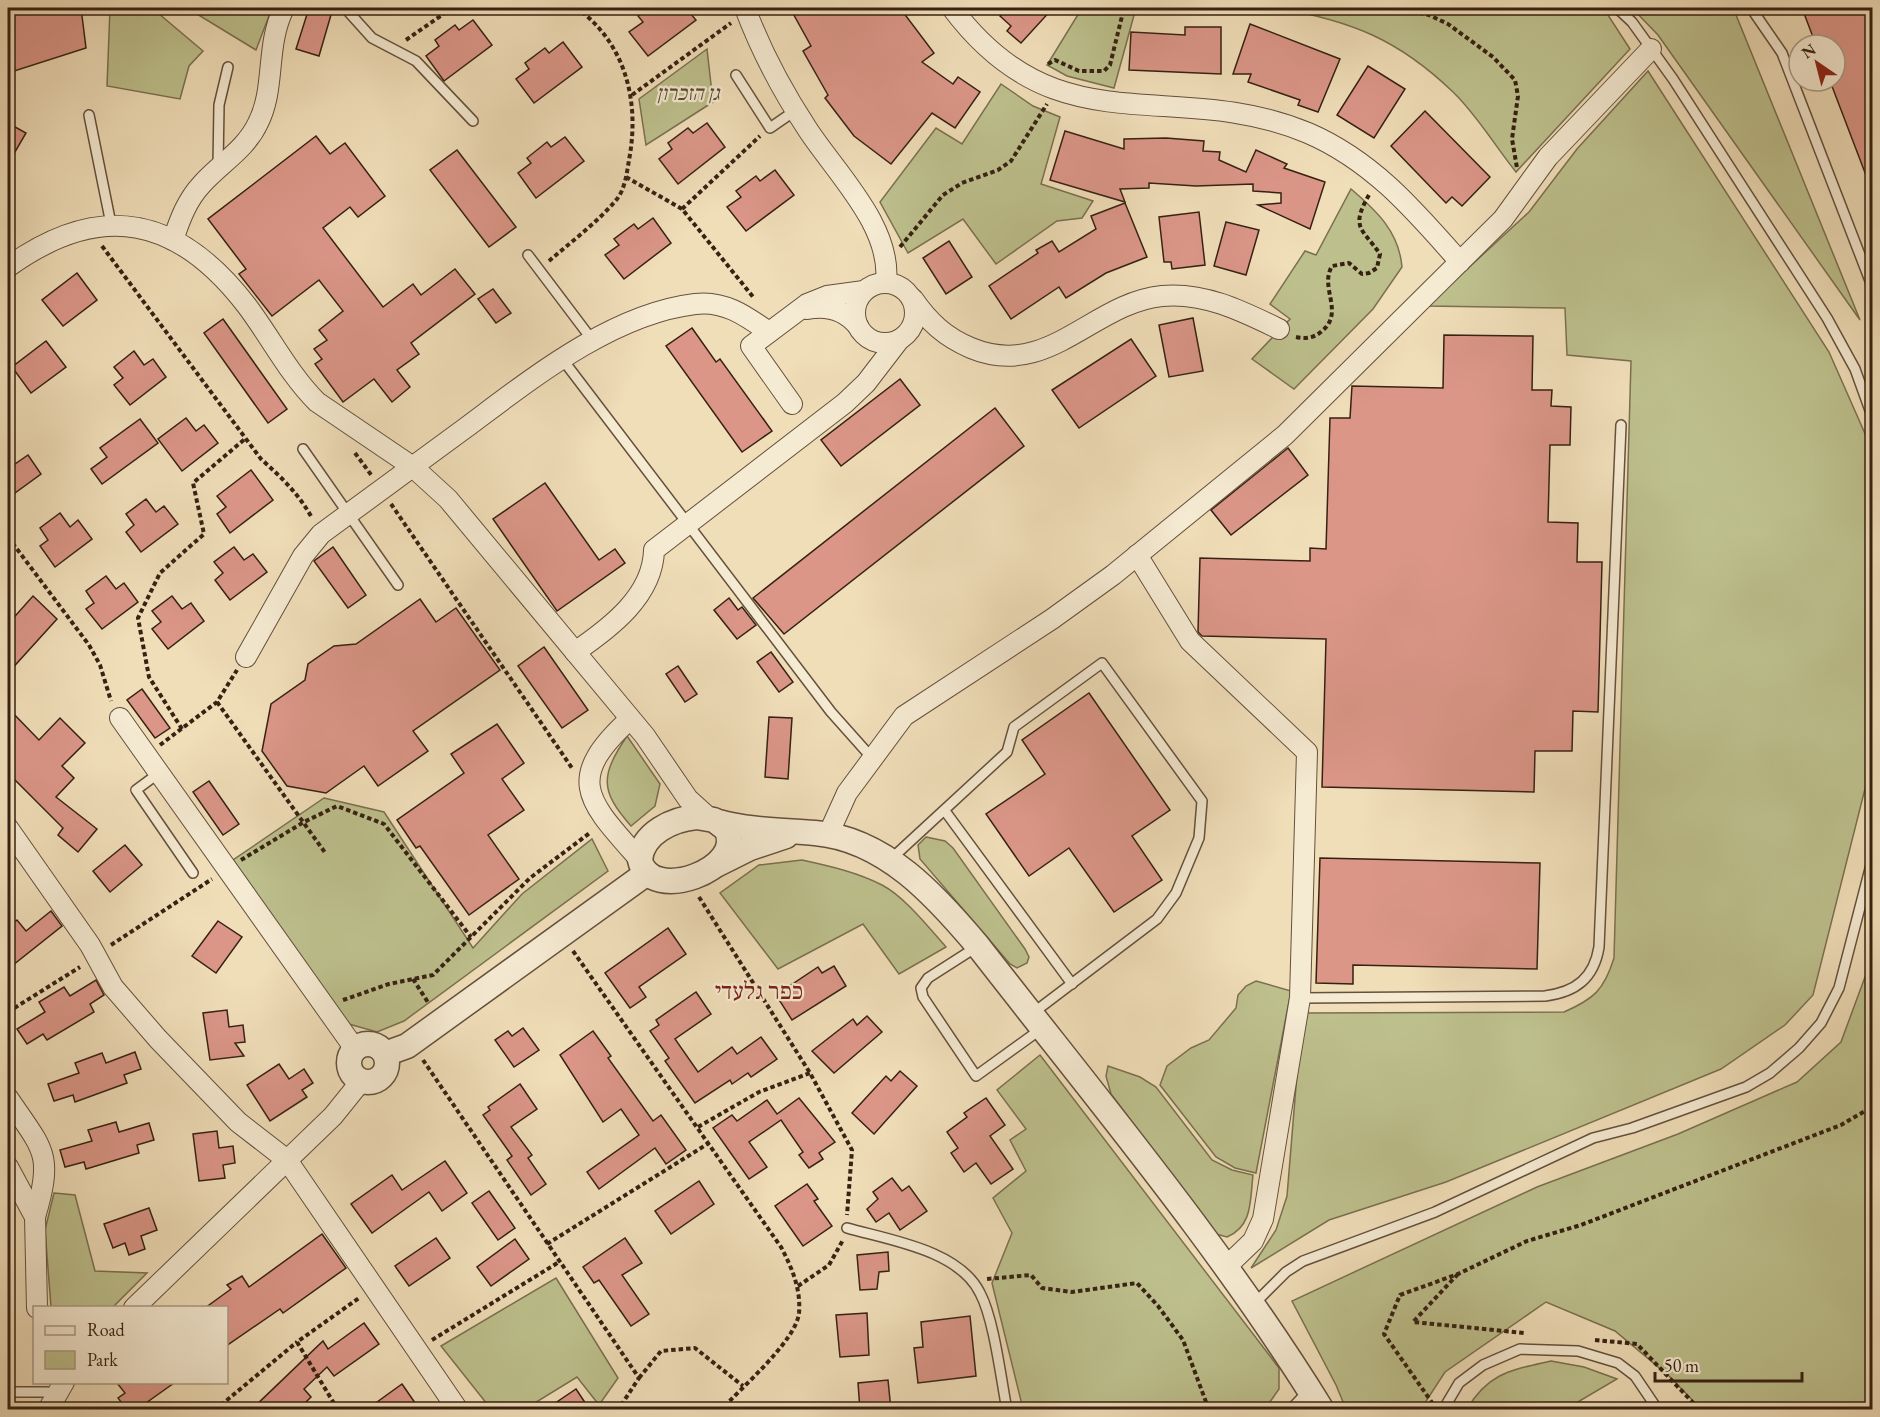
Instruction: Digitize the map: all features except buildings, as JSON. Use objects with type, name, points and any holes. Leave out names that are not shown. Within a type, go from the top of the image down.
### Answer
[{"type":"street","points":[[173,240],[190,200],[218,168],[245,143],[262,115],[267,97],[272,45],[284,8]]},
{"type":"street","points":[[952,8],[993,54],[1033,80],[1055,90],[1124,105],[1208,109],[1258,117],[1308,133],[1332,144],[1380,176],[1402,196],[1460,262]]},
{"type":"street","points":[[746,10],[764,53],[796,110],[881,240],[887,273],[913,299],[928,320],[948,336],[978,351],[1006,356],[1020,355],[1049,348],[1119,308],[1140,300],[1179,295],[1215,301],[1279,329]]},
{"type":"street","points":[[828,835],[847,793],[904,716],[1052,619],[1137,555],[1285,435],[1503,219],[1548,157],[1651,49]]},
{"type":"street","points":[[8,267],[41,244],[88,227],[111,225],[134,226],[173,240],[203,260],[226,281],[305,390],[317,402],[413,467],[448,500],[630,719],[688,799],[729,833],[730,842],[723,857],[698,874]]},
{"type":"street","points":[[792,404],[751,346],[793,314],[820,298],[864,291],[887,273]]},
{"type":"street","points":[[864,291],[856,307],[859,328],[876,342],[890,343],[926,334],[948,336]]},
{"type":"street","points":[[575,652],[626,609],[648,579],[654,550],[859,390],[913,327],[915,318],[913,299]]},
{"type":"street","points":[[246,657],[303,556],[321,534],[563,360],[593,341],[648,314],[696,304],[724,306],[770,332]]},
{"type":"street","points":[[793,314],[812,308],[831,308],[850,316],[867,343],[869,360],[859,390]]},
{"type":"street","points":[[1137,555],[1190,641],[1307,752],[1300,998],[1263,1219],[1253,1241],[1227,1266]]},
{"type":"street","points":[[120,718],[355,1049]]},
{"type":"street","points":[[630,719],[601,747],[590,770],[589,783],[593,798],[606,821],[644,866],[661,880],[698,874],[750,848],[797,833]]},
{"type":"street","points":[[662,828],[673,808],[672,776]]},
{"type":"street","points":[[385,1054],[412,1043],[561,935],[644,866],[647,841],[662,828],[682,819],[714,820],[755,830],[828,835],[853,842],[889,860],[943,905],[978,946],[1227,1266],[1316,1400]]},
{"type":"street","points":[[8,828],[84,936],[113,987],[166,1048],[238,1122],[287,1160],[458,1410]]},
{"type":"street","points":[[363,1044],[371,1044],[385,1054],[387,1063],[383,1074],[373,1081],[362,1080],[354,1076],[349,1065],[355,1049],[363,1044]]},
{"type":"street","points":[[136,1306],[333,1116],[362,1080]]},
{"type":"street","points":[[8,1098],[45,1155],[45,1182],[35,1217],[37,1306]]},
{"type":"street","points":[[8,1167],[35,1217]]},
{"type":"lane","points":[[345,8],[372,38],[416,62],[473,121]]},
{"type":"lane","points":[[1617,8],[1651,49],[1827,318],[1856,369],[1872,416]]},
{"type":"lane","points":[[1751,8],[1782,53],[1872,286]]},
{"type":"lane","points":[[218,168],[219,105],[228,68]]},
{"type":"lane","points":[[736,75],[770,128],[796,110]]},
{"type":"lane","points":[[89,115],[111,225]]},
{"type":"lane","points":[[528,255],[593,341]]},
{"type":"lane","points":[[563,360],[831,712],[872,758]]},
{"type":"lane","points":[[1300,998],[1545,996],[1572,990],[1589,976],[1599,947],[1622,425]]},
{"type":"lane","points":[[303,449],[398,585]]},
{"type":"lane","points":[[889,860],[1008,752],[1014,727],[1102,663],[1202,801],[1199,838],[1176,893],[1156,919],[1072,984],[1037,1021],[976,1076],[923,997],[921,988],[928,978],[978,946]]},
{"type":"lane","points":[[159,773],[136,790],[193,873]]},
{"type":"lane","points":[[945,811],[1072,984]]},
{"type":"lane","points":[[1253,1305],[1286,1272],[1303,1261],[1435,1212],[1593,1138],[1632,1128],[1746,1088],[1770,1073],[1821,1023],[1839,988],[1872,861]]},
{"type":"lane","points":[[847,1228],[922,1248],[941,1257],[973,1281],[986,1308],[1007,1410]]},
{"type":"lane","points":[[1443,1410],[1459,1383],[1483,1365],[1520,1349],[1578,1351],[1618,1363],[1635,1376],[1658,1410]]},
{"type":"lane","points":[[8,1392],[51,1397]]},
{"type":"lane","points":[[1290,1410],[1316,1400]]},
{"type":"path","points":[[394,50],[452,8]]},
{"type":"path","points":[[539,269],[619,197],[626,177],[634,132],[632,95],[623,66],[611,43],[577,8]]},
{"type":"path","points":[[1033,80],[1042,68],[1055,60],[1079,72],[1104,71],[1110,65],[1124,8]]},
{"type":"path","points":[[1397,8],[1429,15],[1448,24],[1493,57],[1515,80],[1518,96],[1512,140],[1522,191]]},
{"type":"path","points":[[632,95],[746,10]]},
{"type":"path","points":[[887,273],[943,195],[962,183],[998,170],[1011,161],[1055,90]]},
{"type":"path","points":[[682,209],[770,128]]},
{"type":"path","points":[[1279,329],[1292,336],[1303,338],[1319,334],[1332,321],[1334,308],[1327,282],[1332,266],[1349,263],[1362,274],[1370,273],[1377,268],[1380,254],[1362,233],[1360,215],[1380,176]]},
{"type":"path","points":[[626,177],[682,209],[755,299]]},
{"type":"path","points":[[88,227],[261,459],[304,503],[321,534]]},
{"type":"path","points":[[182,729],[149,677],[138,618],[160,573],[204,534],[193,483],[246,438]]},
{"type":"path","points":[[348,443],[573,769]]},
{"type":"path","points":[[8,537],[89,645],[99,665],[106,693],[120,718]]},
{"type":"path","points":[[146,755],[217,702],[246,657]]},
{"type":"path","points":[[217,702],[326,854]]},
{"type":"path","points":[[323,1006],[433,975],[530,878],[606,821]]},
{"type":"path","points":[[698,874],[852,1150],[847,1228],[841,1247],[829,1265],[798,1286]]},
{"type":"path","points":[[561,935],[710,1143],[781,1247],[798,1286],[799,1315],[789,1337],[721,1410]]},
{"type":"path","points":[[413,979],[441,1022]]},
{"type":"path","points":[[412,1043],[639,1378]]},
{"type":"path","points":[[698,1126],[759,1092],[810,1073]]},
{"type":"path","points":[[1437,1410],[1384,1334],[1400,1295],[1458,1274],[1527,1241],[1581,1225],[1841,1125],[1872,1107]]},
{"type":"path","points":[[547,1244],[710,1143]]},
{"type":"path","points":[[417,1349],[560,1262]]},
{"type":"path","points":[[973,1281],[1031,1275],[1042,1288],[1072,1292],[1137,1283],[1158,1306],[1183,1340],[1209,1410]]},
{"type":"path","points":[[215,1410],[297,1342],[374,1288]]},
{"type":"path","points":[[297,1342],[338,1410]]},
{"type":"path","points":[[618,1410],[639,1378],[662,1351],[695,1348],[743,1386]]},
{"type":"green space","points":[[110,8],[152,8],[203,51],[189,66],[180,99],[107,86]]},
{"type":"green space","points":[[187,8],[272,8],[256,50]]},
{"type":"green space","points":[[1082,8],[1136,8],[1114,88],[1067,76],[1047,65]]},
{"type":"green space","points":[[1278,8],[1597,8],[1608,15],[1630,49],[1516,172],[1462,101],[1413,58],[1351,26]]},
{"type":"green space","points":[[1632,8],[1729,8],[1736,15],[1860,320],[1658,35]]},
{"type":"green space","name":"גן הזכרון","points":[[707,49],[713,102],[646,145],[639,99]]},
{"type":"green space","points":[[1648,71],[1829,352],[1870,445],[1872,460],[1872,761],[1813,995],[1785,1025],[1721,1069],[1446,1182],[1329,1220],[1251,1268],[1276,1230],[1287,1196],[1302,1013],[1564,1012],[1583,1003],[1597,992],[1614,958],[1631,361],[1567,355],[1565,308],[1427,306],[1529,212],[1577,149]]},
{"type":"green space","points":[[1001,84],[1033,106],[1060,117],[1041,184],[1093,201],[1082,218],[1057,221],[996,264],[963,219],[908,253],[880,202],[936,128],[962,144]]},
{"type":"green space","points":[[1351,189],[1385,223],[1396,243],[1402,267],[1373,309],[1294,389],[1252,359],[1290,319],[1270,304],[1305,251],[1316,255]]},
{"type":"green space","points":[[627,736],[660,784],[655,806],[631,826],[613,802],[607,782],[612,761]]},
{"type":"green space","points":[[324,798],[384,812],[473,948],[522,894],[592,839],[608,871],[404,1021],[377,1032],[349,1024],[233,860]]},
{"type":"green space","points":[[926,837],[945,841],[953,848],[1025,949],[1029,957],[1027,963],[1017,968],[1010,964],[920,859],[918,845]]},
{"type":"green space","points":[[802,860],[853,873],[891,890],[908,905],[946,947],[899,974],[863,924],[778,969],[720,893],[759,865]]},
{"type":"green space","points":[[1872,958],[1872,1409],[1701,1409],[1670,1377],[1615,1331],[1546,1302],[1445,1372],[1421,1409],[1346,1409],[1292,1301],[1537,1187],[1678,1134],[1797,1082],[1841,1042]]},
{"type":"green space","points":[[1256,981],[1291,991],[1256,1173],[1235,1168],[1216,1157],[1160,1085],[1167,1066],[1191,1048],[1209,1040],[1236,1008],[1238,995],[1246,986]]},
{"type":"green space","points":[[1040,1055],[1279,1368],[1279,1389],[1265,1409],[1023,1409],[992,1283],[1012,1233],[993,1198],[1026,1171],[1010,1140],[1026,1129],[997,1090]]},
{"type":"green space","points":[[1108,1066],[1140,1077],[1156,1087],[1212,1160],[1232,1170],[1253,1175],[1249,1211],[1242,1226],[1235,1232],[1227,1237],[1216,1234],[1111,1094],[1106,1076]]},
{"type":"green space","points":[[54,1193],[75,1195],[95,1271],[147,1273],[114,1306],[51,1306],[45,1230]]},
{"type":"green space","points":[[556,1278],[618,1378],[599,1405],[577,1377],[525,1409],[491,1409],[441,1346]]},
{"type":"green space","points":[[1551,1361],[1584,1367],[1617,1379],[1566,1409],[1467,1409],[1484,1387],[1503,1374]]},
{"type":"district","name":"כפר גלעדי","points":[[759,990]]}]
